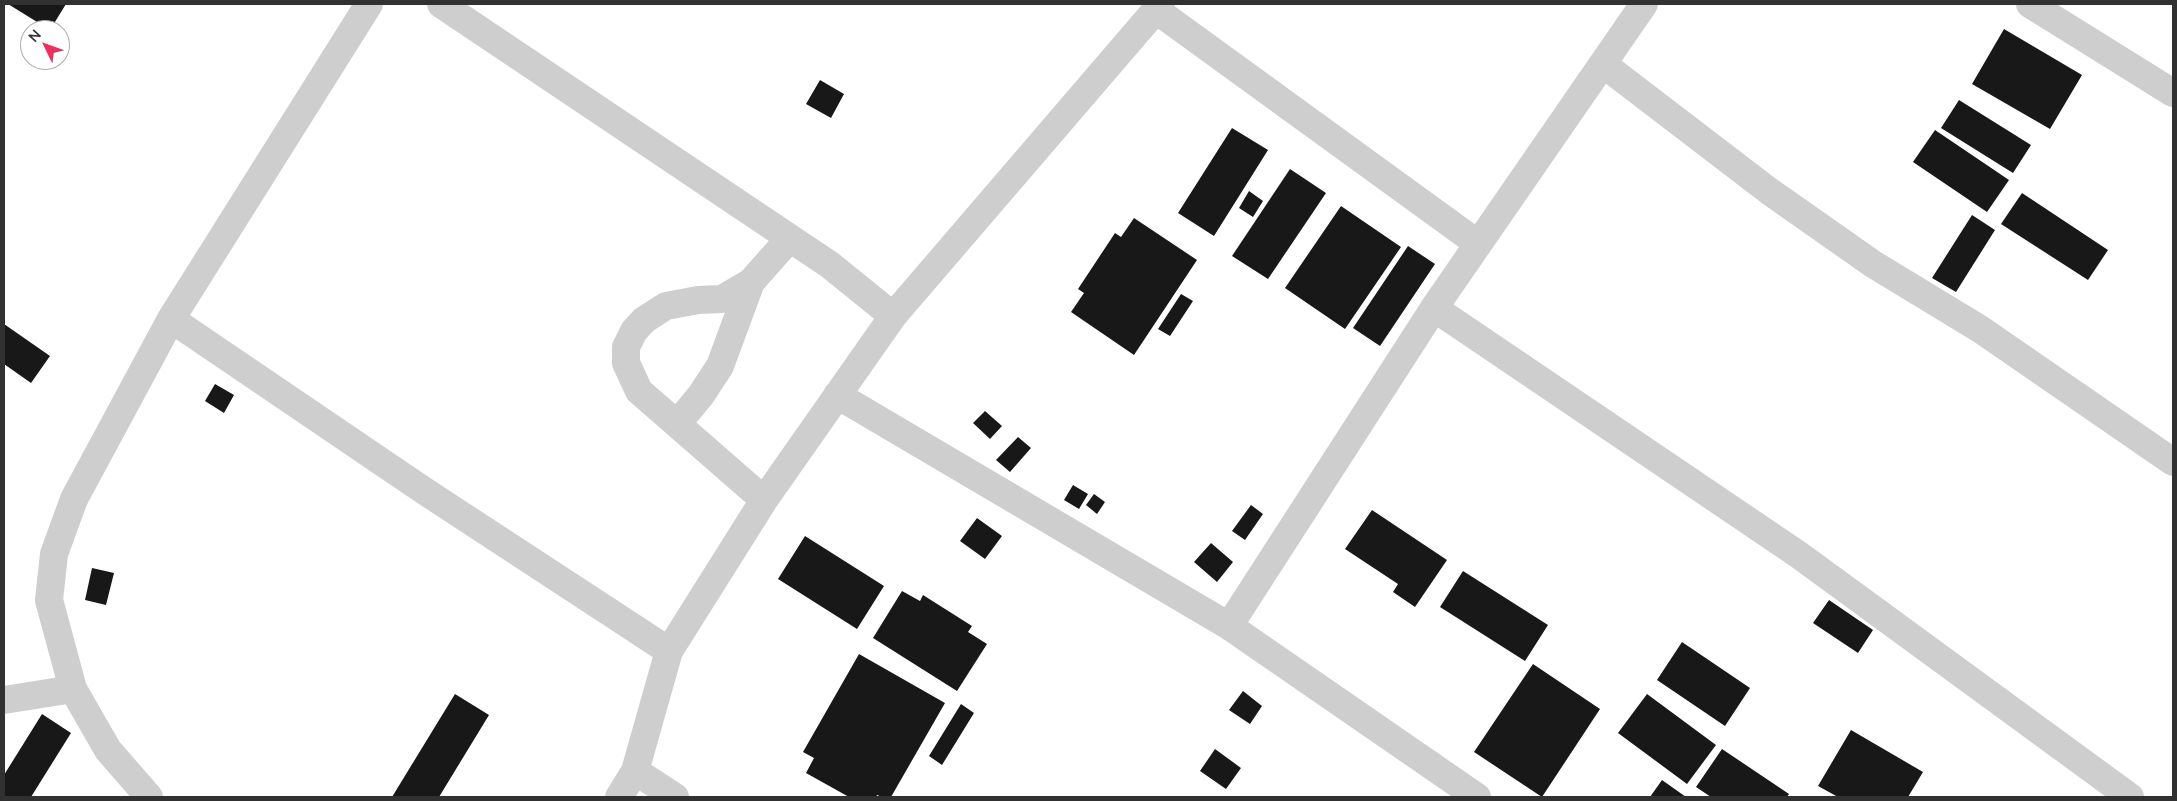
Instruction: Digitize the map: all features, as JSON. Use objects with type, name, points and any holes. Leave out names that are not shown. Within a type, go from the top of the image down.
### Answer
[{"type":"street","points":[[149,797],[108,750],[72,688],[49,600],[54,554],[74,499],[171,319],[369,4]]},
{"type":"street","points":[[441,4],[830,265],[893,316]]},
{"type":"street","points":[[1229,626],[1477,243],[1644,4]]},
{"type":"street","points":[[2030,4],[2173,93]]},
{"type":"street","points":[[618,797],[636,771],[669,651],[764,500],[893,316],[1159,7],[1477,243]]},
{"type":"street","points":[[1603,64],[1769,191],[1865,259],[1980,329],[2173,462]]},
{"type":"street","points":[[764,500],[639,391],[626,363],[626,347],[634,331],[644,320],[666,306],[698,300],[722,300],[751,282],[790,238]]},
{"type":"street","points":[[677,424],[701,396],[720,366],[751,282]]},
{"type":"street","points":[[1434,308],[1799,555],[2130,797]]},
{"type":"street","points":[[171,319],[423,490],[669,651]]},
{"type":"street","points":[[837,395],[1229,626],[1477,797]]},
{"type":"street","points":[[4,700],[72,688]]},
{"type":"street","points":[[636,771],[675,797]]},
{"type":"building","points":[[8,4],[66,4],[56,20],[34,20]]},
{"type":"building","points":[[2004,29],[2082,75],[2050,129],[1972,84]]},
{"type":"building","points":[[820,80],[844,94],[831,118],[806,104]]},
{"type":"building","points":[[1959,100],[2031,145],[2013,173],[1941,128]]},
{"type":"building","points":[[1232,128],[1268,150],[1214,236],[1178,213]]},
{"type":"building","points":[[1935,130],[2009,180],[1987,212],[1913,162]]},
{"type":"building","points":[[1290,169],[1326,193],[1268,279],[1232,256]]},
{"type":"building","points":[[1249,191],[1263,201],[1253,217],[1239,208]]},
{"type":"building","points":[[2022,193],[2108,250],[2088,280],[2001,224]]},
{"type":"building","points":[[1341,206],[1401,247],[1345,329],[1285,288]]},
{"type":"building","points":[[1972,215],[1995,230],[1956,292],[1932,278]]},
{"type":"building","points":[[1134,218],[1197,260],[1134,355],[1071,312],[1084,293],[1078,289],[1115,233],[1121,237]]},
{"type":"building","points":[[1408,246],[1435,264],[1380,346],[1353,328]]},
{"type":"building","points":[[1181,294],[1193,301],[1170,336],[1158,329]]},
{"type":"building","points":[[4,324],[50,356],[31,383],[4,364]]},
{"type":"building","points":[[215,384],[234,395],[224,413],[205,401]]},
{"type":"building","points":[[985,411],[1002,426],[990,439],[973,423]]},
{"type":"building","points":[[1018,437],[1031,448],[1010,472],[996,460]]},
{"type":"building","points":[[1073,485],[1088,494],[1079,509],[1064,500]]},
{"type":"building","points":[[1094,494],[1105,502],[1097,514],[1086,505]]},
{"type":"building","points":[[1251,505],[1263,514],[1245,540],[1232,531]]},
{"type":"building","points":[[1372,510],[1447,560],[1415,607],[1393,592],[1398,584],[1345,549]]},
{"type":"building","points":[[977,518],[1002,536],[985,559],[960,541]]},
{"type":"building","points":[[805,536],[884,586],[857,629],[778,579]]},
{"type":"building","points":[[1211,543],[1233,562],[1217,582],[1194,562]]},
{"type":"building","points":[[92,568],[114,573],[106,605],[85,600]]},
{"type":"building","points":[[1463,571],[1548,625],[1525,661],[1440,607]]},
{"type":"building","points":[[902,591],[920,601],[923,595],[972,626],[968,632],[987,644],[957,691],[873,638]]},
{"type":"building","points":[[1829,600],[1873,630],[1858,653],[1813,623]]},
{"type":"building","points":[[1682,642],[1750,688],[1725,726],[1657,680]]},
{"type":"building","points":[[859,654],[945,703],[891,797],[877,795],[876,797],[849,797],[806,773],[814,758],[803,752]]},
{"type":"building","points":[[1533,664],[1600,709],[1542,797],[1474,752]]},
{"type":"building","points":[[1243,691],[1262,706],[1250,724],[1229,710]]},
{"type":"building","points":[[455,694],[489,715],[439,797],[392,797]]},
{"type":"building","points":[[1647,694],[1716,745],[1687,784],[1618,733]]},
{"type":"building","points":[[961,704],[974,713],[942,765],[929,756]]},
{"type":"building","points":[[42,714],[71,733],[31,797],[4,797],[4,775]]},
{"type":"building","points":[[1851,730],[1923,772],[1908,797],[1838,797],[1818,786]]},
{"type":"building","points":[[1215,749],[1241,768],[1226,789],[1200,771]]},
{"type":"building","points":[[1722,749],[1789,794],[1787,797],[1711,797],[1696,787]]},
{"type":"building","points":[[1662,780],[1686,797],[1650,797]]}]
